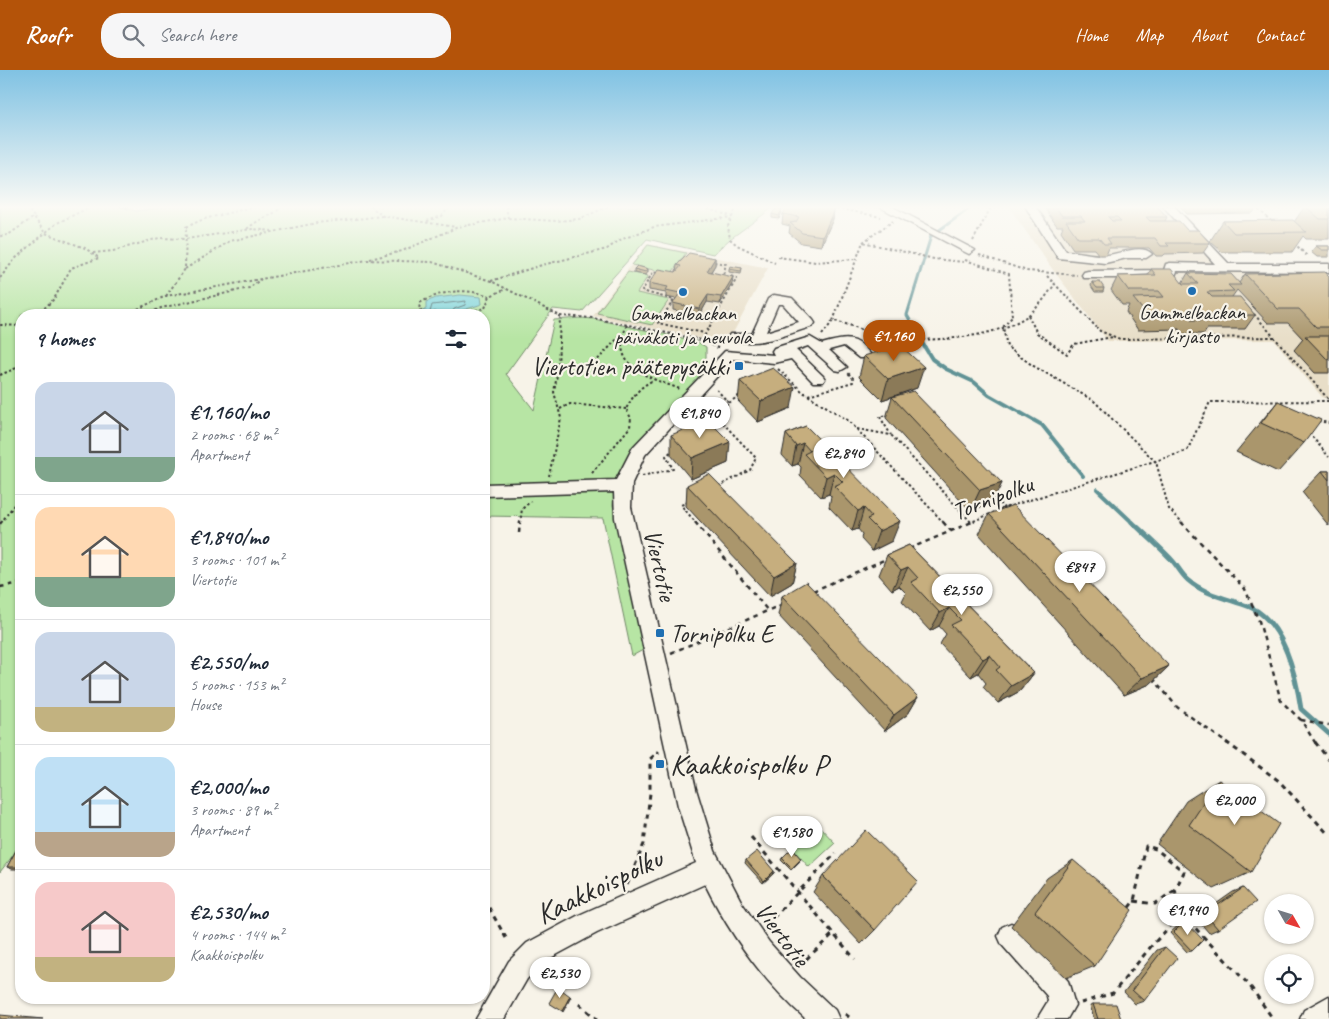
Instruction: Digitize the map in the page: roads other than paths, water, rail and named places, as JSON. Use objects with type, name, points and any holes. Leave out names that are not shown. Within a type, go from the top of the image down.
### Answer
[{"type":"street","points":[[1058,250],[1062,256],[1081,255],[1105,259],[1128,254],[1146,254]]},
{"type":"street","points":[[1209,250],[1225,267]]},
{"type":"street","points":[[1088,275],[1168,274],[1171,273],[1170,267],[1324,268]]},
{"type":"street","points":[[732,345],[757,338]]},
{"type":"street","points":[[760,357],[810,340],[817,343],[840,367]]},
{"type":"street","points":[[817,343],[846,341],[864,355]]},
{"type":"street","points":[[732,345],[760,357],[774,359],[794,354],[818,379]]},
{"type":"street","name":"Viertotie","points":[[732,345],[638,451],[629,464],[623,518],[685,790],[710,869],[736,917],[765,958],[797,995],[835,1016]]},
{"type":"street","points":[[490,490],[577,488],[628,482]]},
{"type":"street","name":"Kaakkoispolku","points":[[489,1019],[518,970],[536,952],[588,924],[710,869]]},
{"type":"street","points":[[1011,936],[1059,990],[1056,1012]]},
{"type":"street","points":[[1313,1019],[1329,1010]]},
{"type":"water","points":[[460,295],[481,297],[482,304],[467,309],[426,309],[426,302],[436,298]]},
{"type":"waterway","points":[[925,347],[907,315],[927,250]]},
{"type":"waterway","points":[[924,346],[932,359],[946,369],[974,382],[989,395],[1042,425],[1083,476]]},
{"type":"waterway","points":[[1097,489],[1133,523]]},
{"type":"waterway","points":[[1132,522],[1195,585],[1210,593],[1250,607],[1262,614],[1280,637],[1286,651],[1296,681],[1301,709],[1329,734]]},
{"type":"place","name":"Gammelbackan kirjasto","points":[[1192,291]]},
{"type":"place","name":"Gammelbackan päiväkoti ja neuvola","points":[[683,292]]},
{"type":"place","name":"Viertotien päätepysäkki","points":[[739,366]]},
{"type":"place","name":"Tornipolku E","points":[[660,633]]},
{"type":"place","name":"Kaakkoispolku P","points":[[660,764]]}]
